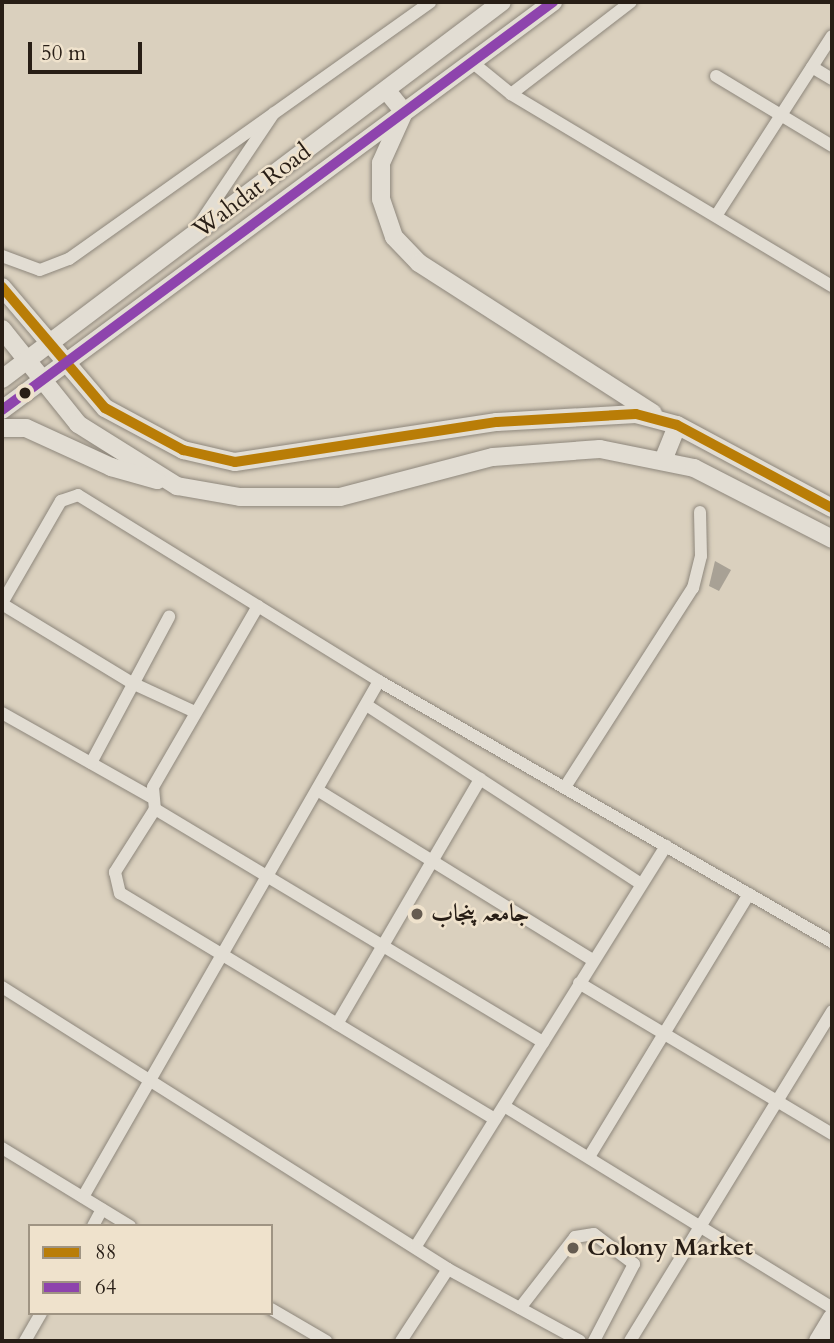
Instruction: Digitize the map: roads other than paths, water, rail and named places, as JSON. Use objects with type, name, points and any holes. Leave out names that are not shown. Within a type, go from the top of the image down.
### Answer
[{"type":"main road","name":"Wahdat Road","points":[[2,379],[502,2]]},
{"type":"main road","name":"Wahdat Road","points":[[2,410],[404,112],[473,64],[553,2]]},
{"type":"main road","points":[[387,91],[404,112],[381,163],[381,199],[394,237],[419,263],[659,417],[832,508]]},
{"type":"main road","points":[[2,287],[62,364],[105,408],[159,441],[234,462],[497,422],[659,417]]},
{"type":"main road","points":[[2,329],[78,424],[177,486]]},
{"type":"main road","points":[[664,458],[677,425]]},
{"type":"main road","points":[[2,428],[26,428],[111,467],[177,486],[240,497],[340,497],[493,457],[600,449],[664,458],[832,539]]},
{"type":"main road","points":[[818,1341],[832,1318]]},
{"type":"street","points":[[2,256],[40,270],[69,259],[280,104],[430,2]]},
{"type":"street","points":[[511,94],[631,2]]},
{"type":"street","points":[[716,216],[832,36]]},
{"type":"street","points":[[473,64],[511,94],[832,286]]},
{"type":"street","points":[[812,67],[832,79]]},
{"type":"street","points":[[716,76],[832,146]]},
{"type":"street","points":[[190,237],[280,104]]},
{"type":"street","points":[[195,712],[132,683],[2,603],[68,494],[379,681],[832,942]]},
{"type":"street","points":[[565,787],[693,588],[701,556],[700,512]]},
{"type":"street","points":[[258,606],[195,712],[153,803],[115,872],[115,887],[223,956],[495,1119]]},
{"type":"street","points":[[91,763],[169,617]]},
{"type":"street","points":[[83,1198],[368,706],[379,681]]},
{"type":"street","points":[[368,706],[641,884]]},
{"type":"street","points":[[2,713],[91,763],[385,942],[543,1042]]},
{"type":"street","points":[[337,1024],[480,779]]},
{"type":"street","points":[[319,791],[593,960]]},
{"type":"street","points":[[416,1247],[666,846]]},
{"type":"street","points":[[589,1157],[749,894]]},
{"type":"street","points":[[579,984],[832,1134]]},
{"type":"street","points":[[2,987],[152,1077],[448,1269],[580,1341]]},
{"type":"street","points":[[630,1341],[775,1100],[832,1011]]},
{"type":"street","points":[[504,1106],[832,1308]]},
{"type":"street","points":[[2,1148],[127,1224]]},
{"type":"street","points":[[94,1224],[102,1209]]},
{"type":"street","points":[[520,1308],[575,1237],[594,1234],[634,1264],[594,1341]]},
{"type":"street","points":[[401,1341],[448,1269]]},
{"type":"street","points":[[273,1310],[326,1341]]},
{"type":"street","points":[[25,1341],[40,1315]]},
{"type":"place","name":"جامعہ پنجاب","points":[[417,914]]},
{"type":"place","name":"Colony Market","points":[[573,1248]]}]
